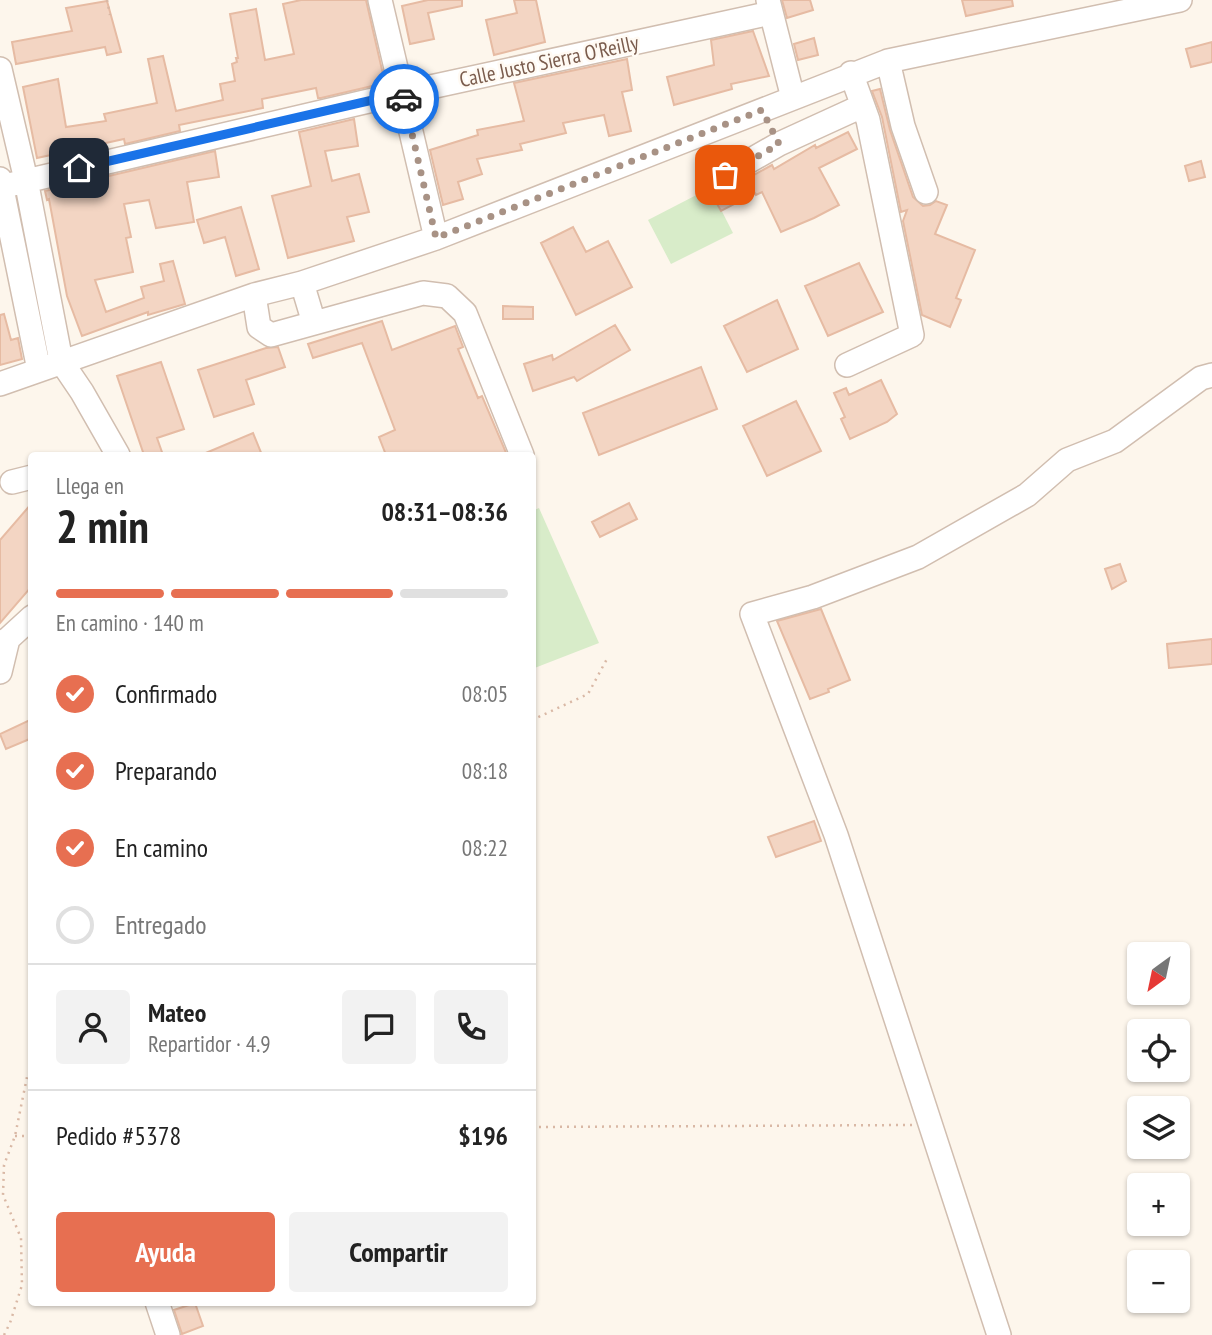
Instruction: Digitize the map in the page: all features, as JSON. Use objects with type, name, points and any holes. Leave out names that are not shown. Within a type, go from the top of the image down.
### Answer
[{"type":"street","points":[[380,0],[436,238]]},
{"type":"street","points":[[0,384],[254,295],[302,283],[436,238],[888,61],[1166,2]]},
{"type":"street","points":[[769,7],[793,98]]},
{"type":"street","name":"Calle Justo Sierra O'Reilly","points":[[1,184],[769,7]]},
{"type":"street","points":[[888,61],[903,126],[926,192]]},
{"type":"street","points":[[0,69],[26,180],[50,365]]},
{"type":"street","points":[[848,365],[912,335],[868,120],[851,74]]},
{"type":"street","points":[[725,175],[779,144],[862,106]]},
{"type":"street","points":[[762,110],[779,144]]},
{"type":"street","points":[[1,184],[50,365],[82,392],[115,452]]},
{"type":"street","points":[[302,283],[314,323]]},
{"type":"street","points":[[254,295],[259,327],[271,335],[423,293],[447,296],[465,313],[521,452]]},
{"type":"street","points":[[999,1335],[836,835],[752,614],[813,597],[918,557],[1027,495],[1067,460],[1115,441],[1201,378],[1212,375]]},
{"type":"street","points":[[0,672],[4,641],[28,620]]},
{"type":"street","points":[[158,1306],[168,1335]]},
{"type":"path","points":[[107,0],[110,15]]},
{"type":"path","points":[[536,718],[588,694],[608,657]]},
{"type":"path","points":[[4,1335],[22,1284],[21,1238],[3,1195],[4,1165],[15,1136],[28,1076]]},
{"type":"path","points":[[536,1128],[929,1125]]},
{"type":"path","points":[[15,1136],[28,1136]]},
{"type":"green space","points":[[710,188],[733,233],[671,264],[648,220]]},
{"type":"green space","points":[[539,508],[599,643],[536,667],[536,509]]},
{"type":"building","points":[[301,0],[366,0],[385,83],[321,98],[318,98],[316,88],[262,99],[263,108],[179,125],[180,131],[125,144],[124,139],[37,158],[23,87],[58,79],[66,127],[106,121],[104,114],[157,103],[148,59],[163,56],[176,111],[223,100],[220,84],[235,81],[232,64],[237,62],[238,58],[230,14],[256,9],[265,60],[294,54],[283,4]]},
{"type":"building","points":[[428,0],[462,0],[462,6],[428,13],[434,39],[410,44],[402,6]]},
{"type":"building","points":[[514,0],[536,0],[545,42],[494,55],[486,20],[517,13]]},
{"type":"building","points":[[782,0],[810,0],[813,10],[787,18]]},
{"type":"building","points":[[962,0],[1012,0],[1013,6],[966,16]]},
{"type":"building","points":[[107,1],[121,52],[107,55],[105,47],[16,64],[12,42],[72,31],[66,8]]},
{"type":"building","points":[[753,31],[769,76],[731,84],[732,89],[674,105],[667,77],[714,65],[711,40]]},
{"type":"building","points":[[814,38],[818,55],[798,60],[794,44]]},
{"type":"building","points":[[1212,42],[1212,62],[1191,67],[1186,49]]},
{"type":"building","points":[[627,59],[632,90],[622,92],[631,131],[609,136],[604,115],[563,123],[566,133],[520,144],[522,150],[477,159],[482,174],[458,182],[463,199],[443,205],[430,150],[478,135],[477,130],[524,121],[514,83]]},
{"type":"building","points":[[880,89],[890,130],[913,197],[923,206],[936,201],[947,205],[935,234],[975,250],[956,298],[961,300],[950,327],[922,315],[903,221],[907,210],[901,212],[882,117],[872,91]]},
{"type":"building","points":[[354,119],[358,146],[325,151],[332,181],[359,174],[369,212],[347,217],[354,241],[288,258],[272,196],[311,186],[299,132]]},
{"type":"building","points":[[848,132],[857,149],[819,168],[839,205],[814,218],[781,232],[762,192],[721,211],[711,193],[732,187],[772,165],[774,169],[815,145],[816,148]]},
{"type":"building","points":[[215,151],[219,177],[187,182],[194,222],[156,228],[149,200],[124,204],[131,237],[126,238],[133,272],[95,280],[106,312],[144,298],[141,287],[164,281],[160,264],[173,261],[185,304],[148,315],[148,312],[82,336],[67,296],[49,199],[47,200],[45,191]]},
{"type":"building","points":[[1201,161],[1205,177],[1189,181],[1185,166]]},
{"type":"building","points":[[241,207],[259,269],[236,276],[225,237],[204,243],[197,220]]},
{"type":"building","points":[[573,227],[586,252],[608,241],[632,287],[576,315],[541,243]]},
{"type":"building","points":[[859,263],[883,312],[828,336],[805,286]]},
{"type":"building","points":[[777,300],[798,349],[747,372],[724,326]]},
{"type":"building","points":[[503,306],[533,307],[533,319],[503,319]]},
{"type":"building","points":[[4,314],[11,340],[18,338],[22,359],[0,365],[0,315]]},
{"type":"building","points":[[382,321],[392,350],[455,326],[463,347],[458,349],[478,398],[482,396],[506,452],[385,452],[379,437],[395,430],[362,343],[313,358],[308,344]]},
{"type":"building","points":[[615,325],[630,350],[577,381],[574,377],[533,391],[524,364],[552,355],[553,360]]},
{"type":"building","points":[[278,347],[285,367],[246,380],[254,404],[214,417],[198,370],[266,348]]},
{"type":"building","points":[[161,362],[184,429],[157,438],[162,452],[143,452],[117,376]]},
{"type":"building","points":[[701,367],[717,409],[599,455],[583,413]]},
{"type":"building","points":[[881,380],[897,414],[887,422],[850,439],[841,419],[845,417],[834,393],[846,388],[849,395]]},
{"type":"building","points":[[796,401],[821,451],[767,476],[743,426]]},
{"type":"building","points":[[253,433],[261,452],[208,452]]},
{"type":"building","points":[[629,503],[637,519],[600,537],[592,522]]},
{"type":"building","points":[[28,508],[28,591],[0,623],[0,540]]},
{"type":"building","points":[[1120,564],[1126,581],[1112,589],[1105,569]]},
{"type":"building","points":[[821,609],[850,680],[810,699],[777,621]]},
{"type":"building","points":[[1212,639],[1212,664],[1169,668],[1167,644]]},
{"type":"building","points":[[28,721],[28,740],[6,749],[0,734]]},
{"type":"building","points":[[814,821],[821,841],[776,857],[768,837]]},
{"type":"building","points":[[196,1306],[203,1326],[182,1334],[174,1310]]},
{"type":"way so far","points":[[404,99],[436,238],[762,110],[779,144],[725,175]]},
{"type":"route","points":[[79,168],[403,93],[404,99]]}]
